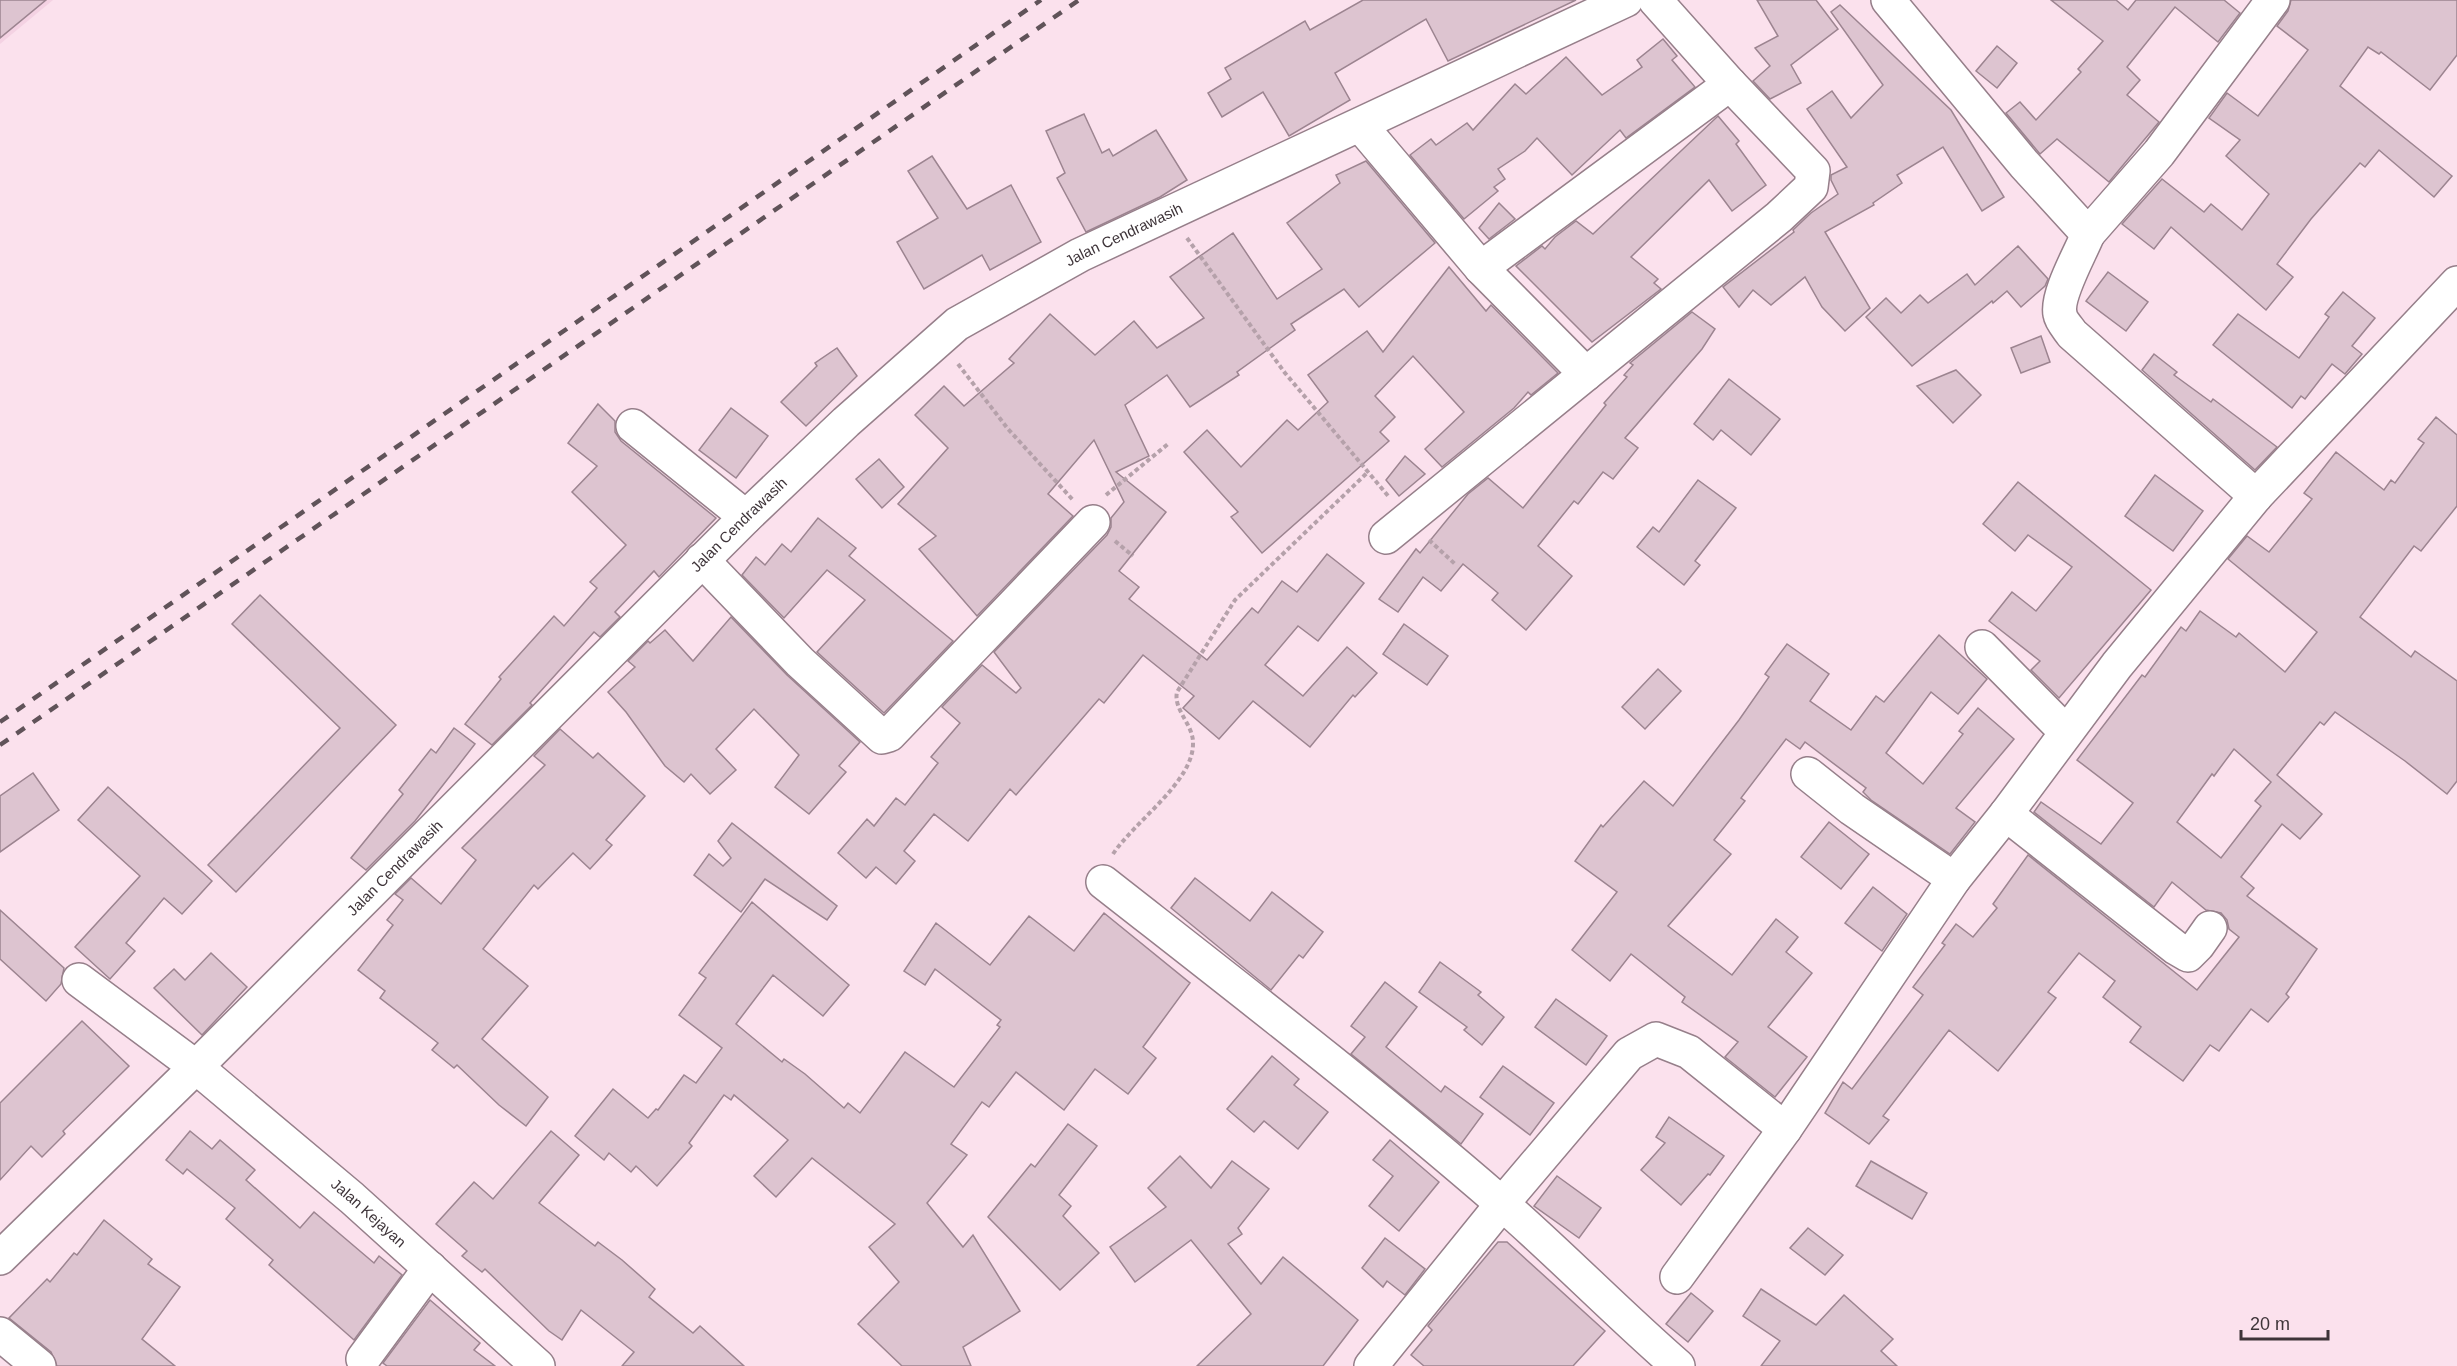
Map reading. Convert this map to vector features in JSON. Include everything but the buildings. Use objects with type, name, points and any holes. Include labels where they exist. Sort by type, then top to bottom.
[{"type":"street","name":"Jalan Cendrawasih","points":[[0,1258],[195,1067],[746,517],[846,422],[957,324],[1080,255],[1361,126],[1626,0]]},
{"type":"street","points":[[1396,528],[1779,217],[1811,187],[1813,171],[1730,84],[1655,0]]},
{"type":"street","points":[[1888,0],[2024,164],[2088,234]]},
{"type":"street","points":[[2256,496],[2072,334],[2059,313],[2062,296],[2088,234],[2159,153],[2273,0]]},
{"type":"street","points":[[1481,268],[1730,84]]},
{"type":"street","points":[[1361,126],[1481,268],[1586,374]]},
{"type":"street","points":[[1677,1277],[1785,1129],[1954,879],[2006,814],[2066,731],[2256,496],[2457,283]]},
{"type":"street","points":[[633,426],[746,517]]},
{"type":"street","points":[[702,560],[800,662],[882,737],[889,735],[1089,517]]},
{"type":"street","points":[[1983,647],[2066,731]]},
{"type":"street","points":[[1808,774],[1852,809],[1954,879]]},
{"type":"street","points":[[2006,814],[2176,948],[2188,955],[2210,927]]},
{"type":"street","points":[[1103,882],[1274,1013],[1502,1204],[1678,1366]]},
{"type":"street","name":"Jalan Kejayan","points":[[79,980],[195,1067],[430,1268],[538,1366]]},
{"type":"street","points":[[1371,1366],[1502,1204],[1629,1054],[1656,1039],[1689,1052],[1785,1129]]},
{"type":"street","points":[[363,1359],[430,1268]]},
{"type":"street","points":[[0,1334],[39,1366]]},
{"type":"path","points":[[1169,214],[1285,373],[1368,472],[1396,528],[1455,564]]},
{"type":"path","points":[[939,340],[1008,429],[1089,517],[1133,556]]},
{"type":"path","points":[[1089,517],[1168,444]]},
{"type":"path","points":[[1103,882],[1105,867],[1114,851],[1189,766],[1194,742],[1176,700],[1177,692],[1235,600],[1368,472]]},
{"type":"shaded area","points":[[0,0],[53,0],[0,44]]},
{"type":"railway","points":[[0,722],[1041,0]]},
{"type":"railway","points":[[0,745],[1079,0]]}]
